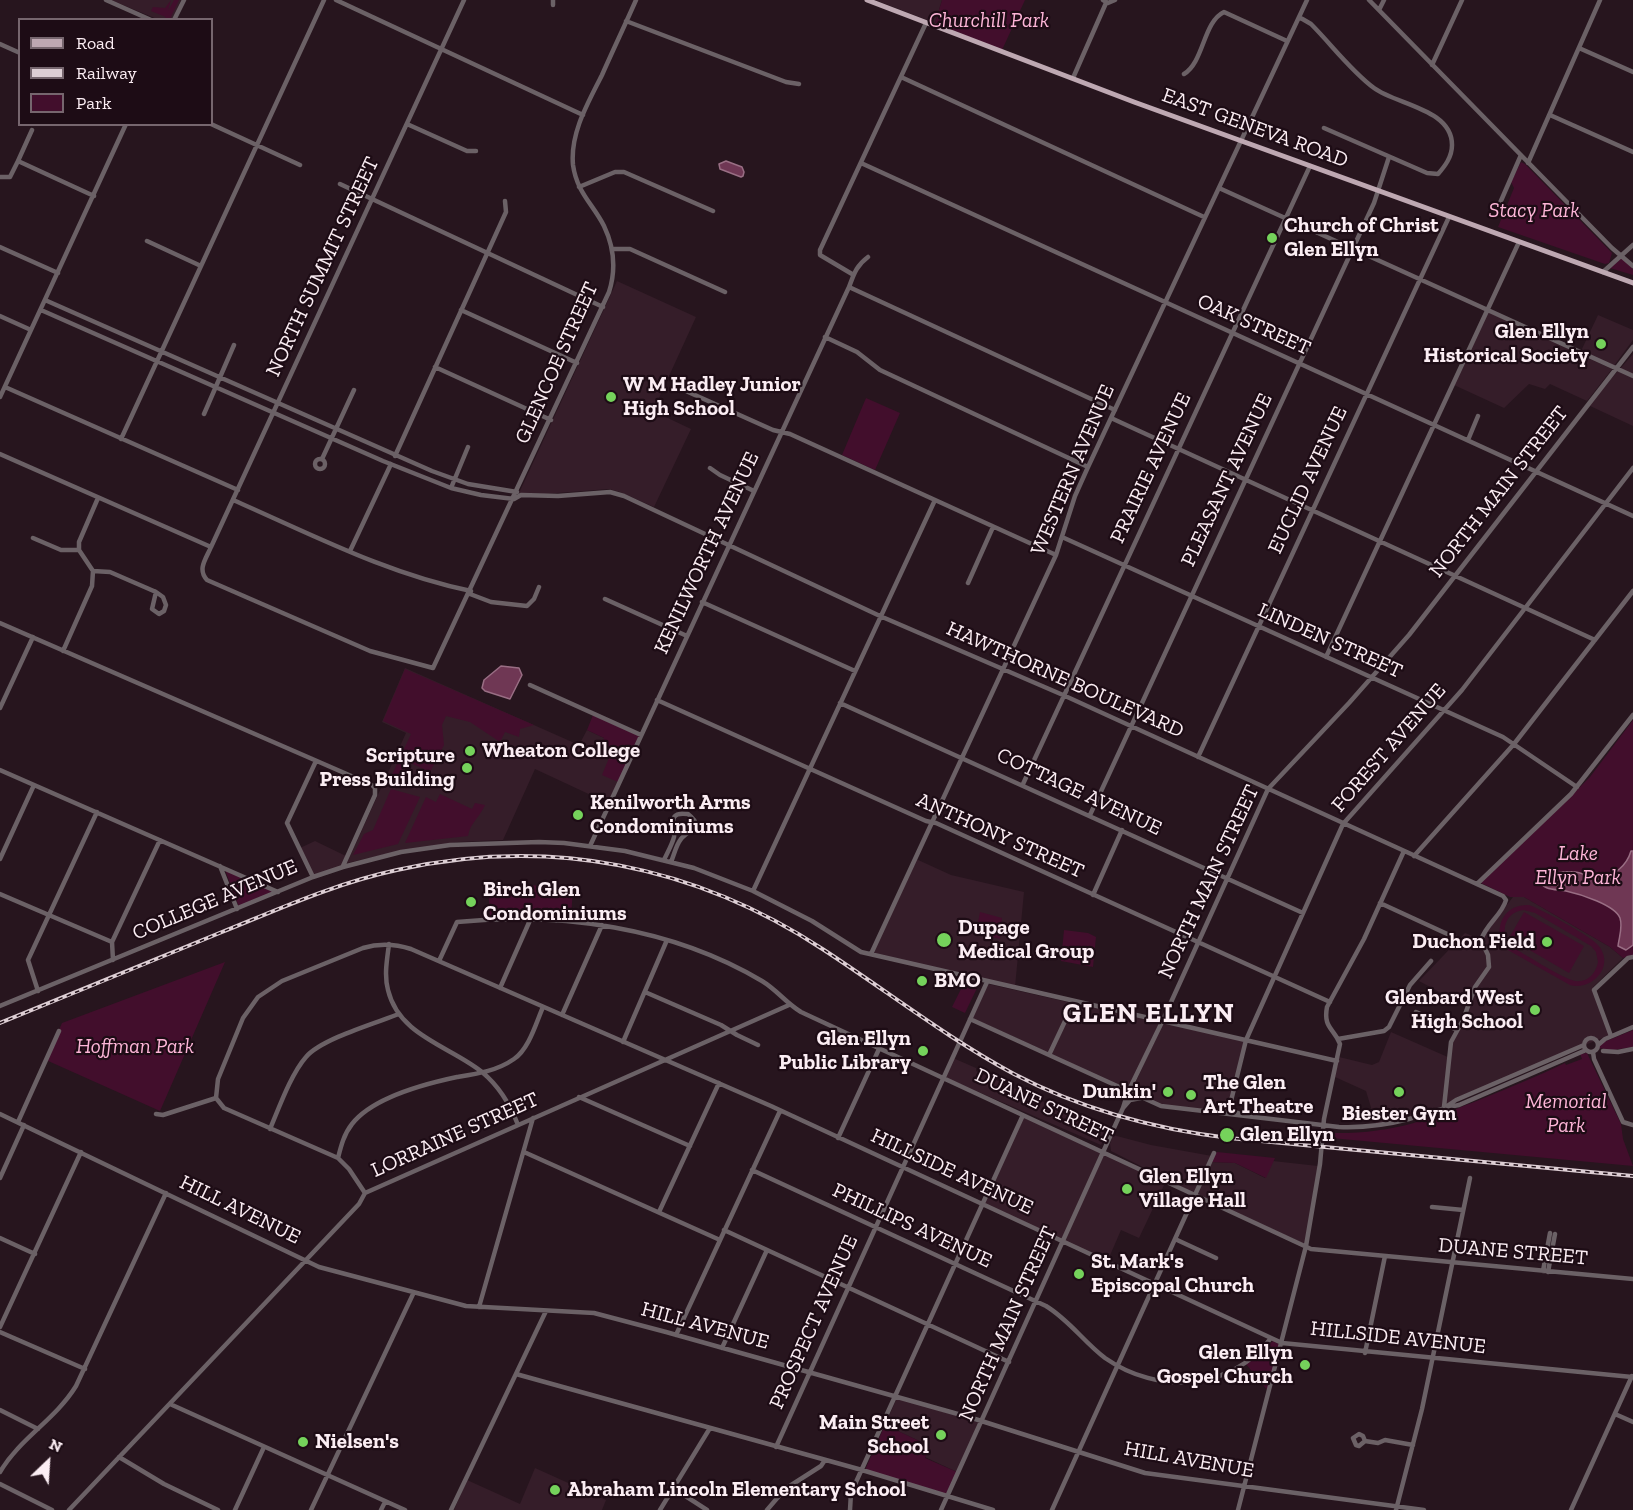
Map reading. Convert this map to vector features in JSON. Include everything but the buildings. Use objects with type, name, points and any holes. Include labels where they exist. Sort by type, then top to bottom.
[{"type":"main road","name":"EAST GENEVA ROAD","points":[[867,0],[1240,141],[1633,283]]},
{"type":"street","points":[[106,0],[146,18]]},
{"type":"street","points":[[175,18],[184,0]]},
{"type":"street","points":[[121,438],[324,0]]},
{"type":"street","points":[[336,0],[583,115]]},
{"type":"street","name":"NORTH SUMMIT STREET","points":[[433,668],[370,651],[207,580],[202,575],[201,569],[464,0]]},
{"type":"street","name":"GLENCOE STREET","points":[[433,668],[551,420],[603,307],[613,279],[612,249],[604,226],[579,187],[574,171],[573,152],[583,115],[636,0]]},
{"type":"street","points":[[1073,78],[1105,1],[1110,3],[1114,0]]},
{"type":"street","name":"WESTERN AVENUE","points":[[871,954],[1056,555],[1075,496],[1088,467],[1307,0]]},
{"type":"street","points":[[1369,0],[1528,163],[1633,266]]},
{"type":"street","points":[[1379,10],[1384,0]]},
{"type":"street","points":[[1432,65],[1462,0]]},
{"type":"street","points":[[1528,163],[1600,0]]},
{"type":"street","points":[[1223,3],[1224,12]]},
{"type":"street","points":[[1224,12],[1287,41]]},
{"type":"street","points":[[1184,74],[1194,64],[1215,19],[1224,12]]},
{"type":"street","points":[[1299,17],[1311,24],[1375,88],[1442,122],[1450,134],[1451,152],[1438,174],[1427,173],[1324,128]]},
{"type":"street","points":[[627,21],[786,82],[799,84]]},
{"type":"street","points":[[868,257],[852,274],[820,255],[820,250],[926,23]]},
{"type":"street","points":[[0,44],[18,52]]},
{"type":"street","points":[[1579,48],[1633,72]]},
{"type":"street","points":[[901,78],[1204,217]]},
{"type":"street","points":[[1550,115],[1633,152]]},
{"type":"street","points":[[407,124],[467,151],[476,151]]},
{"type":"street","points":[[213,125],[300,165]]},
{"type":"street","points":[[0,397],[125,126]]},
{"type":"street","points":[[0,177],[10,177],[32,130]]},
{"type":"street","points":[[1500,203],[1521,155]]},
{"type":"street","name":"PLEASANT AVENUE","points":[[1090,815],[1353,249],[1379,191],[1389,157]]},
{"type":"street","points":[[18,161],[94,196]]},
{"type":"street","name":"OAK STREET","points":[[861,163],[1633,516]]},
{"type":"street","name":"PRAIRIE AVENUE","points":[[1023,784],[1310,166]]},
{"type":"street","points":[[579,187],[615,172],[624,172],[713,212]]},
{"type":"street","points":[[340,184],[603,307]]},
{"type":"street","points":[[1219,188],[1633,376]]},
{"type":"street","points":[[350,551],[506,212],[505,201]]},
{"type":"street","name":"EUCLID AVENUE","points":[[1197,757],[1449,217]]},
{"type":"street","points":[[147,241],[201,266]]},
{"type":"street","points":[[1326,657],[1519,242]]},
{"type":"street","points":[[1603,272],[1633,245]]},
{"type":"street","points":[[0,247],[58,273]]},
{"type":"street","points":[[612,249],[630,249],[725,292]]},
{"type":"street","name":"KENILWORTH AVENUE","points":[[590,846],[849,287],[852,274]]},
{"type":"street","points":[[849,287],[1115,411]]},
{"type":"street","points":[[45,300],[395,456],[454,479],[486,488],[517,492]]},
{"type":"street","points":[[41,310],[391,464],[451,488],[514,499]]},
{"type":"street","points":[[461,310],[577,363]]},
{"type":"street","points":[[0,316],[31,330]]},
{"type":"street","points":[[825,338],[857,352],[880,370],[1088,467]]},
{"type":"street","points":[[204,414],[234,345]]},
{"type":"street","name":"NORTH MAIN STREET","points":[[941,1510],[1124,1108],[1128,1092],[1268,789],[1409,635],[1633,347]]},
{"type":"street","points":[[435,367],[551,420]]},
{"type":"street","points":[[5,387],[238,490]]},
{"type":"street","points":[[677,387],[781,433],[790,434],[1056,555]]},
{"type":"street","points":[[322,459],[354,390]]},
{"type":"street","points":[[1467,440],[1478,416]]},
{"type":"street","points":[[1111,418],[1595,640]]},
{"type":"street","points":[[451,488],[468,447]]},
{"type":"street","points":[[0,454],[211,547]]},
{"type":"street","points":[[710,468],[720,476],[754,491]]},
{"type":"street","name":"FOREST AVENUE","points":[[1231,1101],[1246,1040],[1343,824],[1462,690],[1633,468]]},
{"type":"street","name":"HAWTHORNE BOULEVARD","points":[[514,499],[521,495],[562,496],[610,492],[624,496],[728,546],[1063,695],[1503,896],[1506,900],[1504,906],[1483,934],[1482,944],[1488,955],[1489,967],[1475,987],[1457,1030]]},
{"type":"street","points":[[63,651],[91,590],[93,571],[79,550],[81,536],[98,498]]},
{"type":"street","points":[[233,500],[420,579],[471,591],[470,594],[491,602],[527,606],[534,599],[539,587]]},
{"type":"street","points":[[753,891],[935,500]]},
{"type":"street","points":[[968,583],[993,527]]},
{"type":"street","name":"LINDEN STREET","points":[[1062,537],[1514,744],[1577,787]]},
{"type":"street","points":[[33,538],[61,550],[79,550]]},
{"type":"street","points":[[93,571],[110,572],[156,592]]},
{"type":"street","points":[[1414,856],[1514,744],[1633,591]]},
{"type":"street","points":[[605,598],[687,636]]},
{"type":"street","points":[[702,602],[855,670]]},
{"type":"street","points":[[0,623],[375,788],[375,795],[343,867]]},
{"type":"street","points":[[0,708],[33,637]]},
{"type":"street","points":[[530,685],[641,735]]},
{"type":"street","name":"ANTHONY STREET","points":[[657,700],[1330,1002]]},
{"type":"street","name":"COTTAGE AVENUE","points":[[840,703],[1023,784],[1303,913]]},
{"type":"street","points":[[1477,884],[1577,787],[1633,715]]},
{"type":"street","points":[[313,877],[287,823],[315,760]]},
{"type":"street","points":[[0,770],[278,892]]},
{"type":"street","points":[[0,859],[34,785]]},
{"type":"street","points":[[39,991],[28,960],[97,812]]},
{"type":"street","points":[[664,860],[675,834],[672,823],[674,818],[688,814],[695,822],[695,826],[693,831],[681,839],[671,862]]},
{"type":"street","points":[[1093,895],[1122,830]]},
{"type":"street","points":[[113,960],[112,942],[160,840]]},
{"type":"street","name":"COLLEGE AVENUE","points":[[0,1006],[313,877],[343,867],[401,852],[450,845],[526,842],[590,846],[664,860],[716,876],[753,891],[812,921],[861,952],[1337,1061]]},
{"type":"street","points":[[1238,1510],[1282,1343],[1315,1199],[1324,1125],[1340,1044],[1326,1020],[1330,1002],[1364,939],[1404,851]]},
{"type":"street","points":[[220,866],[237,909]]},
{"type":"street","points":[[0,894],[112,942]]},
{"type":"street","points":[[1380,903],[1456,938]]},
{"type":"street","points":[[500,988],[531,918]]},
{"type":"street","name":"DUANE STREET","points":[[439,961],[458,922],[531,918],[602,925],[667,940],[705,952],[761,980],[776,989],[789,1005],[879,1049],[1311,1249],[1633,1279]]},
{"type":"street","points":[[562,1015],[602,925]]},
{"type":"street","points":[[623,1042],[667,940]]},
{"type":"street","points":[[365,1192],[338,1158],[224,1108],[216,1098],[218,1079],[243,1018],[262,993],[282,981],[363,948],[389,944],[386,980],[388,993],[399,1014],[421,1035],[468,1061],[483,1073],[505,1097],[518,1125]]},
{"type":"street","name":"HILLSIDE AVENUE","points":[[389,944],[439,961],[719,1083],[1282,1343],[1365,1353],[1632,1376]]},
{"type":"street","points":[[1611,1036],[1594,990],[1628,958],[1633,957]]},
{"type":"street","points":[[1338,1039],[1384,1031],[1389,1027],[1410,985],[1431,961]]},
{"type":"street","name":"PROSPECT AVENUE","points":[[776,1447],[987,982]]},
{"type":"street","points":[[645,992],[758,1045]]},
{"type":"street","points":[[1049,1055],[1074,1002]]},
{"type":"street","name":"LORRAINE STREET","points":[[69,1510],[359,1204],[365,1192],[789,1005]]},
{"type":"street","points":[[338,1158],[342,1143],[353,1123],[379,1103],[430,1084],[483,1073],[506,1064],[517,1056],[524,1047],[543,1007]]},
{"type":"street","points":[[1416,1012],[1457,1030],[1450,1047],[1444,1107]]},
{"type":"street","points":[[270,1129],[300,1065],[309,1054],[326,1043],[399,1014]]},
{"type":"street","points":[[970,1019],[1161,1106],[1235,1116],[1365,1127],[1407,1119],[1444,1107],[1456,1100],[1585,1048],[1618,1052],[1633,1049]]},
{"type":"street","points":[[1596,1049],[1605,1039],[1633,1027]]},
{"type":"street","points":[[18,1122],[59,1031]]},
{"type":"street","points":[[1585,1048],[1588,1039],[1605,1039]]},
{"type":"street","points":[[1595,1039],[1594,1059],[1623,1122],[1633,1125]]},
{"type":"street","points":[[838,1138],[879,1049]]},
{"type":"street","points":[[1135,1080],[1135,1091],[1141,1098]]},
{"type":"street","points":[[658,1212],[719,1083]]},
{"type":"street","points":[[579,1097],[690,1146]]},
{"type":"street","points":[[156,1114],[163,1115],[216,1098]]},
{"type":"street","points":[[1124,1108],[1130,1100],[1141,1098]]},
{"type":"street","points":[[1209,1112],[1225,1110],[1231,1101]]},
{"type":"street","points":[[1231,1101],[1233,1111],[1243,1115]]},
{"type":"street","points":[[676,1335],[780,1111]]},
{"type":"street","name":"HILL AVENUE","points":[[0,1114],[319,1267],[466,1306],[594,1313],[810,1372],[1145,1473],[1424,1510]]},
{"type":"street","points":[[850,1510],[850,1496],[1023,1115]]},
{"type":"street","points":[[479,1307],[533,1118]]},
{"type":"street","points":[[0,1178],[24,1125]]},
{"type":"street","points":[[81,1152],[0,1330],[84,1369]]},
{"type":"street","points":[[524,1152],[720,1240]]},
{"type":"street","points":[[1052,1510],[1214,1154]]},
{"type":"street","name":"PHILLIPS AVENUE","points":[[752,1170],[1036,1302],[1063,1318],[1095,1350],[1118,1366],[1157,1381],[1201,1382],[1218,1378],[1239,1368],[1263,1348],[1271,1338]]},
{"type":"street","points":[[1397,1508],[1433,1359],[1470,1178]]},
{"type":"street","points":[[0,1473],[14,1451],[66,1402],[84,1369],[166,1193]]},
{"type":"street","points":[[1432,1207],[1463,1210]]},
{"type":"street","points":[[724,1230],[1009,1362]]},
{"type":"street","points":[[1546,1272],[1552,1233]]},
{"type":"street","points":[[0,1238],[36,1254]]},
{"type":"street","points":[[1175,1239],[1216,1258]]},
{"type":"street","points":[[722,1348],[767,1250]]},
{"type":"street","points":[[1365,1353],[1385,1256]]},
{"type":"street","points":[[311,1510],[414,1292]]},
{"type":"street","points":[[451,1510],[546,1311]]},
{"type":"street","points":[[516,1374],[862,1470],[993,1510]]},
{"type":"street","points":[[1571,1510],[1632,1376]]},
{"type":"street","points":[[170,1404],[405,1510]]},
{"type":"street","points":[[0,1410],[38,1428]]},
{"type":"street","points":[[1615,1414],[1633,1422]]},
{"type":"street","points":[[660,1510],[710,1428]]},
{"type":"street","points":[[1365,1441],[1378,1443],[1385,1440],[1413,1445]]},
{"type":"street","points":[[235,1510],[264,1447]]},
{"type":"street","points":[[119,1457],[164,1484],[218,1510]]},
{"type":"street","points":[[767,1510],[785,1489],[821,1466],[825,1460]]},
{"type":"street","points":[[0,1484],[52,1510]]},
{"type":"street","points":[[673,1488],[706,1510]]},
{"type":"street","points":[[381,1510],[385,1502]]},
{"type":"shaded area","points":[[111,0],[181,0],[173,18],[155,18]]},
{"type":"shaded area","points":[[875,0],[942,0],[935,23]]},
{"type":"shaded area","points":[[726,161],[742,167],[743,176],[720,169],[719,164]]},
{"type":"shaded area","name":"W M Hadley Junior High School","points":[[617,281],[696,317],[653,411],[691,429],[654,507],[609,489],[544,494],[519,493]]},
{"type":"shaded area","points":[[1488,312],[1612,369],[1587,401],[1550,384],[1545,389],[1529,384],[1504,408],[1454,385]]},
{"type":"shaded area","points":[[1598,315],[1633,330],[1633,340],[1613,367],[1581,351]]},
{"type":"shaded area","points":[[1633,354],[1633,426],[1588,405]]},
{"type":"shaded area","points":[[501,666],[519,668],[522,675],[510,699],[482,688],[484,680]]},
{"type":"shaded area","name":"Wheaton College","points":[[405,668],[579,745],[587,730],[604,738],[618,782],[608,803],[535,769],[503,840],[458,842],[400,851],[347,863],[406,733],[382,722]]},
{"type":"shaded area","points":[[315,841],[346,856],[342,866],[313,876],[300,848]]},
{"type":"shaded area","points":[[1633,851],[1633,945],[1626,950],[1618,946],[1621,922],[1617,913],[1580,895],[1546,888],[1538,879],[1551,874],[1567,872],[1596,877],[1610,875],[1623,865]]},
{"type":"shaded area","points":[[916,859],[951,875],[1024,892],[1015,987],[872,954]]},
{"type":"shaded area","name":"Glenbard West High School","points":[[1513,897],[1524,897],[1610,947],[1623,958],[1593,987],[1612,1034],[1456,1098],[1443,1106],[1376,1124],[1366,1091],[1335,1077],[1339,1057],[1372,1065],[1379,1062],[1391,1032],[1450,1058],[1451,1046],[1469,1008],[1419,981],[1465,933],[1482,940]]},
{"type":"shaded area","points":[[988,984],[1072,1003],[1049,1053],[972,1018]]},
{"type":"shaded area","points":[[1075,1003],[1161,1023],[1130,1091],[1051,1054]]},
{"type":"shaded area","points":[[1163,1023],[1244,1041],[1228,1114],[1161,1105],[1131,1092]]},
{"type":"shaded area","points":[[953,1058],[976,1068],[976,1071],[1108,1131],[1101,1145],[944,1077]]},
{"type":"shaded area","points":[[1023,1116],[1102,1153],[1062,1239],[983,1203]]},
{"type":"shaded area","points":[[1113,1135],[1151,1145],[1212,1156],[1194,1193],[1111,1151],[1110,1144]]},
{"type":"shaded area","points":[[1104,1154],[1165,1183],[1139,1238],[1121,1230],[1108,1260],[1064,1241]]},
{"type":"shaded area","points":[[1273,1161],[1318,1166],[1305,1244],[1196,1194],[1211,1162],[1235,1163],[1265,1178]]},
{"type":"shaded area","name":"Main Street School","points":[[897,1398],[980,1423],[957,1472],[925,1457],[930,1446],[885,1425]]},
{"type":"shaded area","name":"Abraham Lincoln Elementary School","points":[[535,1468],[606,1500],[602,1510],[454,1510],[467,1480],[520,1504]]},
{"type":"green space","points":[[171,0],[168,11],[174,0],[179,0],[170,18],[164,18],[166,17],[151,11],[153,7],[165,8]]},
{"type":"green space","name":"Churchill Park","points":[[942,0],[1025,0],[1002,50],[935,23]]},
{"type":"green space","name":"Stacy Park","points":[[1521,162],[1612,253],[1609,263],[1605,264],[1498,227],[1514,188],[1511,182]]},
{"type":"green space","points":[[1622,258],[1633,269],[1633,275],[1610,268]]},
{"type":"green space","points":[[866,398],[900,413],[875,470],[842,455]]},
{"type":"green space","points":[[405,669],[534,725],[520,729],[519,737],[505,732],[500,742],[470,722],[446,716],[442,725],[444,745],[430,772],[406,761],[395,781],[390,779],[411,734],[383,721]]},
{"type":"green space","points":[[593,715],[639,736],[618,782],[602,775],[609,758],[598,752],[604,738],[587,730]]},
{"type":"green space","name":"Lake Ellyn Park","points":[[1633,720],[1633,955],[1623,958],[1610,947],[1524,897],[1510,897],[1481,883],[1590,777]]},
{"type":"green space","points":[[391,789],[420,797],[398,844],[353,855],[364,834],[373,830]]},
{"type":"green space","points":[[440,794],[472,809],[475,803],[485,805],[468,836],[405,843],[426,797],[436,802]]},
{"type":"green space","points":[[225,870],[275,892],[239,907]]},
{"type":"green space","points":[[529,885],[573,888],[571,918],[530,915],[490,916],[488,887]]},
{"type":"green space","points":[[1522,905],[1529,905],[1544,912],[1576,929],[1598,945],[1603,953],[1604,961],[1599,975],[1586,984],[1570,985],[1492,941],[1495,936],[1500,938],[1500,925],[1506,914]],"holes":[[[1524,910],[1535,913],[1591,946],[1596,952],[1598,962],[1591,976],[1575,981],[1511,946],[1505,934],[1508,918]]]},
{"type":"green space","points":[[980,912],[1002,918],[1000,939],[976,933]]},
{"type":"green space","name":"Duchon Field","points":[[1524,912],[1584,946],[1569,973],[1509,938]]},
{"type":"green space","points":[[1064,930],[1088,933],[1096,937],[1093,967],[1061,961]]},
{"type":"green space","name":"Hoffman Park","points":[[225,962],[160,1111],[46,1060],[62,1023]]},
{"type":"green space","points":[[964,983],[978,986],[965,1013],[952,1007]]},
{"type":"green space","points":[[1633,1030],[1633,1047],[1613,1050],[1598,1048],[1599,1044]]},
{"type":"green space","name":"Memorial Park","points":[[1587,1053],[1621,1124],[1623,1139],[1633,1166],[1331,1138],[1331,1133],[1373,1131],[1428,1119],[1565,1063],[1566,1065],[1582,1059],[1580,1054]]},
{"type":"green space","points":[[1217,1152],[1275,1158],[1266,1178],[1235,1163],[1211,1162]]},
{"type":"green space","points":[[1273,1341],[1280,1345],[1268,1391],[1246,1364]]},
{"type":"green space","points":[[885,1425],[930,1446],[925,1458],[957,1472],[947,1494],[865,1470]]},
{"type":"railway","points":[[0,1023],[286,906],[374,875],[454,860],[510,856],[565,858],[619,865],[672,878],[724,897],[775,921],[824,950],[941,1030],[1014,1074],[1065,1098],[1118,1116],[1173,1129],[1229,1138],[1633,1176]]},
{"type":"place","name":"Church of Christ Glen Ellyn","points":[[1272,238]]},
{"type":"place","name":"Glen Ellyn Historical Society","points":[[1601,344]]},
{"type":"place","name":"W M Hadley Junior High School","points":[[611,397]]},
{"type":"place","name":"Wheaton College","points":[[470,751]]},
{"type":"place","name":"Scripture Press Building","points":[[467,768]]},
{"type":"place","name":"Kenilworth Arms Condominiums","points":[[578,815]]},
{"type":"place","name":"Birch Glen Condominiums","points":[[471,902]]},
{"type":"place","name":"Dupage Medical Group","points":[[944,940]]},
{"type":"place","name":"Duchon Field","points":[[1547,942]]},
{"type":"place","name":"BMO","points":[[922,981]]},
{"type":"place","name":"Glenbard West High School","points":[[1535,1010]]},
{"type":"place","name":"Glen Ellyn Public Library","points":[[923,1051]]},
{"type":"place","name":"Dunkin'","points":[[1168,1092]]},
{"type":"place","name":"Biester Gym","points":[[1399,1092]]},
{"type":"place","name":"The Glen Art Theatre","points":[[1191,1095]]},
{"type":"place","name":"Glen Ellyn","points":[[1227,1135]]},
{"type":"place","name":"Glen Ellyn Village Hall","points":[[1127,1189]]},
{"type":"place","name":"St. Mark's Episcopal Church","points":[[1079,1274]]},
{"type":"place","name":"Glen Ellyn Gospel Church","points":[[1305,1365]]},
{"type":"place","name":"Main Street School","points":[[941,1435]]},
{"type":"place","name":"Nielsen's","points":[[303,1442]]},
{"type":"place","name":"Abraham Lincoln Elementary School","points":[[555,1490]]},
{"type":"district","name":"GLEN ELLYN","points":[[1149,1014]]}]
